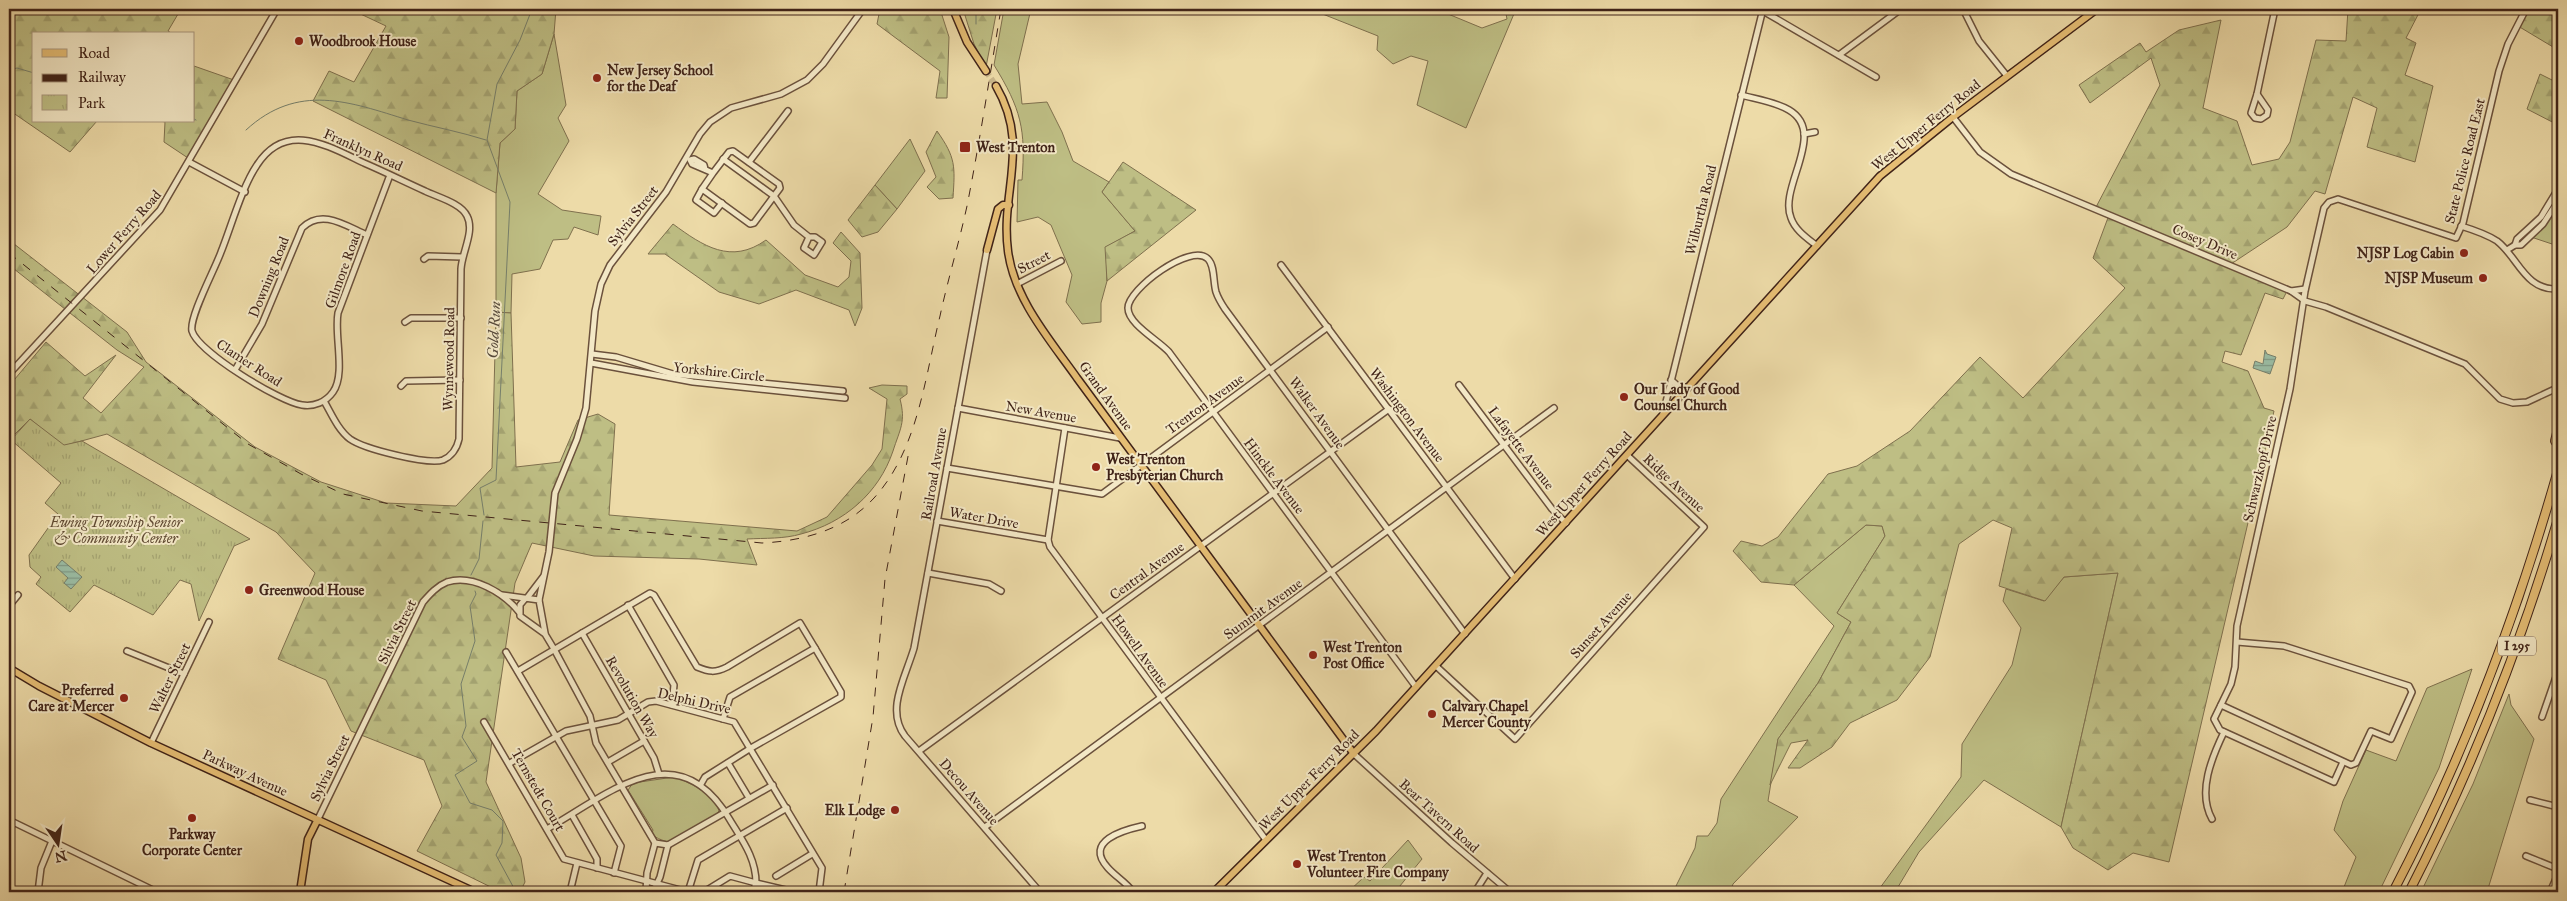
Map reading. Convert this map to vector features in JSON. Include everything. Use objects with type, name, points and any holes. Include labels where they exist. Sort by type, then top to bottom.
[{"type":"highway","points":[[2558,429],[2555,441],[2558,445]]},
{"type":"highway","name":"I 295","points":[[2394,892],[2445,784],[2488,681],[2528,571],[2558,470]]},
{"type":"highway","name":"I 295","points":[[2409,892],[2486,726],[2515,650],[2558,519]]},
{"type":"main road","points":[[953,9],[966,42],[986,72]]},
{"type":"main road","name":"West Upper Ferry Road","points":[[1214,892],[1354,754],[1628,456],[1885,172],[2006,76],[2097,9]]},
{"type":"main road","name":"Grand Avenue","points":[[996,86],[1009,113],[1014,135],[1008,252],[1017,284],[1051,342],[1354,754]]},
{"type":"main road","points":[[987,250],[998,210],[1003,206],[1009,205]]},
{"type":"main road","name":"Parkway Avenue","points":[[9,668],[39,686],[151,743],[317,821],[476,892]]},
{"type":"main road","points":[[300,892],[306,848],[317,821]]},
{"type":"street","name":"Lower Ferry Road","points":[[9,374],[152,220],[168,199],[277,9]]},
{"type":"street","name":"Sylvia Street","points":[[543,576],[550,552],[555,493],[577,439],[584,413],[592,354],[595,311],[606,273],[621,247],[666,192],[688,159],[700,134],[717,116],[738,106],[781,94],[807,80],[823,64],[863,9]]},
{"type":"street","points":[[1839,55],[1901,9]]},
{"type":"street","points":[[1963,9],[1979,41],[2006,76]]},
{"type":"street","points":[[2083,9],[2088,15]]},
{"type":"street","points":[[2257,94],[2268,110],[2267,116],[2261,119],[2255,118],[2252,113],[2275,9]]},
{"type":"street","name":"State Police Road East","points":[[2305,301],[2305,289],[2324,208],[2330,202],[2338,199],[2456,238],[2461,226],[2499,71],[2508,44],[2526,9]]},
{"type":"street","points":[[1763,10],[1876,77]]},
{"type":"street","name":"Wilburtha Road","points":[[1663,417],[1763,10]]},
{"type":"street","points":[[1742,95],[1789,110],[1799,118],[1804,134],[1788,208],[1794,226],[1817,246]]},
{"type":"street","points":[[749,162],[788,111]]},
{"type":"street","name":"Cosey Drive","points":[[1953,117],[1976,147],[2010,174],[2291,290],[2305,301],[2326,307],[2465,364],[2500,399],[2513,403],[2527,402],[2556,389],[2558,385]]},
{"type":"street","points":[[1804,134],[1815,132]]},
{"type":"street","name":"Franklyn Road","points":[[245,192],[253,171],[261,159],[280,144],[296,140],[321,142],[462,210]]},
{"type":"street","points":[[702,188],[752,224],[780,188],[780,184],[733,151],[729,152],[702,188],[696,200],[714,213],[722,204]]},
{"type":"street","points":[[688,159],[699,162],[704,165],[705,169],[713,173]]},
{"type":"street","points":[[723,159],[780,201],[790,222],[809,237]]},
{"type":"street","points":[[189,162],[245,192]]},
{"type":"street","name":"Gilmore Road","points":[[324,401],[333,393],[338,382],[336,330],[338,313],[390,174]]},
{"type":"street","points":[[2515,245],[2517,239],[2541,216],[2558,188]]},
{"type":"street","name":"Clamer Road","points":[[245,192],[212,277],[192,321],[193,333],[199,343],[235,370],[297,404],[309,406],[324,401]]},
{"type":"street","points":[[2507,250],[2515,245],[2521,245],[2531,236],[2558,202]]},
{"type":"street","name":"Wynnewood Road","points":[[324,401],[349,438],[360,444],[398,455],[438,461],[448,457],[455,449],[459,439],[462,258],[469,230],[469,220],[462,210]]},
{"type":"street","name":"Downing Road","points":[[235,370],[266,315],[302,228],[312,220],[327,218],[367,235]]},
{"type":"street","points":[[2461,226],[2491,238],[2507,250],[2525,275],[2548,290],[2558,289]]},
{"type":"street","name":"Railroad Avenue","points":[[898,700],[914,648],[987,250]]},
{"type":"street","name":"Walker Avenue","points":[[1145,283],[1183,258],[1195,254],[1204,256],[1212,266],[1220,301],[1465,634]]},
{"type":"street","points":[[424,259],[428,256],[462,258]]},
{"type":"street","name":"Street","points":[[1017,284],[1061,261]]},
{"type":"street","name":"Washington Avenue","points":[[1281,265],[1515,579]]},
{"type":"street","name":"Hinckle Avenue","points":[[1145,283],[1129,300],[1129,315],[1134,322],[1166,348],[1212,413],[1416,687]]},
{"type":"street","points":[[2291,290],[2305,289]]},
{"type":"street","name":"Schwarzkopf Drive","points":[[2224,732],[2220,730],[2214,719],[2231,684],[2244,594],[2290,389],[2305,301]]},
{"type":"street","points":[[405,322],[411,318],[461,318]]},
{"type":"street","name":"Trenton Avenue","points":[[947,468],[1102,494],[1328,327]]},
{"type":"street","name":"Yorkshire Circle","points":[[592,354],[616,357],[674,374],[843,391]]},
{"type":"street","name":"Yorkshire Circle","points":[[591,362],[693,382],[845,398]]},
{"type":"street","points":[[401,386],[406,381],[460,380]]},
{"type":"street","points":[[1671,380],[1679,387],[1690,387]]},
{"type":"street","name":"Lafayette Avenue","points":[[1459,385],[1552,509],[1566,523]]},
{"type":"street","points":[[1669,390],[1683,394]]},
{"type":"street","name":"New Avenue","points":[[958,408],[1120,438]]},
{"type":"street","name":"Summit Avenue","points":[[985,827],[1505,446],[1554,408]]},
{"type":"street","name":"Central Avenue","points":[[919,751],[1388,409]]},
{"type":"street","points":[[1048,540],[1065,428]]},
{"type":"street","name":"Ridge Avenue","points":[[1628,456],[1704,527]]},
{"type":"street","name":"Water Drive","points":[[937,521],[1048,540]]},
{"type":"street","name":"Sunset Avenue","points":[[1436,666],[1515,739],[1704,527]]},
{"type":"street","name":"Howell Avenue","points":[[1048,540],[1050,547],[1266,840]]},
{"type":"street","points":[[928,573],[989,584],[1001,591]]},
{"type":"street","points":[[543,576],[530,593],[523,598],[519,612],[523,619],[531,622],[545,634],[554,649],[590,716],[596,743],[655,843],[646,892]]},
{"type":"street","points":[[543,576],[539,600],[545,634]]},
{"type":"street","name":"Silvia Street","points":[[363,726],[423,602],[435,589],[446,583],[468,580],[502,596],[519,612]]},
{"type":"street","points":[[9,606],[18,595]]},
{"type":"street","points":[[518,671],[645,595],[654,595],[697,667],[709,672],[717,672],[727,667],[800,623],[841,692],[841,697],[751,748],[705,777],[701,784]]},
{"type":"street","name":"Silvia Street","points":[[502,596],[523,598]]},
{"type":"street","points":[[523,598],[539,600]]},
{"type":"street","points":[[628,605],[674,685],[672,705]]},
{"type":"street","points":[[531,622],[542,616]]},
{"type":"street","name":"Walter Street","points":[[151,743],[209,622]]},
{"type":"street","name":"Revolution Way","points":[[582,633],[654,758],[658,774]]},
{"type":"street","points":[[2221,705],[2351,766],[2356,763],[2371,731],[2391,739],[2412,692],[2409,686],[2284,646],[2238,642]]},
{"type":"street","points":[[723,719],[730,697],[814,648]]},
{"type":"street","points":[[127,651],[184,674]]},
{"type":"street","points":[[506,652],[621,846],[614,873]]},
{"type":"street","points":[[2542,717],[2558,672]]},
{"type":"street","name":"Delphi Drive","points":[[510,763],[566,731],[618,720],[648,702],[656,700],[734,722],[822,868],[818,892]]},
{"type":"street","name":"Decou Avenue","points":[[898,700],[896,714],[899,726],[1040,892]]},
{"type":"street","name":"Ternstedt Court","points":[[484,722],[510,763],[564,859],[577,863]]},
{"type":"street","name":"Sylvia Street","points":[[317,821],[363,726]]},
{"type":"street","points":[[2212,819],[2208,813],[2208,772],[2224,732],[2334,782],[2343,762]]},
{"type":"street","points":[[608,762],[644,741]]},
{"type":"street","name":"Bear Tavern Road","points":[[1354,754],[1510,892]]},
{"type":"street","points":[[728,763],[749,798]]},
{"type":"street","points":[[547,829],[640,777],[658,774],[676,775],[701,784],[714,796],[726,813],[756,867],[756,882],[753,892]]},
{"type":"street","points":[[655,843],[668,845],[773,785]]},
{"type":"street","points":[[2530,800],[2558,807]]},
{"type":"street","points":[[570,892],[577,863],[689,892],[698,860],[787,808]]},
{"type":"street","points":[[572,815],[597,859],[597,868]]},
{"type":"street","points":[[9,820],[157,892]]},
{"type":"street","points":[[1133,892],[1122,878],[1107,868],[1102,858],[1102,848],[1107,839],[1114,833],[1142,826]]},
{"type":"street","points":[[38,892],[41,868],[52,841]]},
{"type":"street","points":[[653,892],[668,845]]},
{"type":"street","points":[[776,876],[812,854]]},
{"type":"street","points":[[2526,856],[2558,869]]},
{"type":"street","points":[[1475,892],[1487,873]]},
{"type":"street","points":[[2550,892],[2558,874]]},
{"type":"street","points":[[704,892],[730,876],[794,892]]},
{"type":"street","points":[[142,892],[144,886]]},
{"type":"green space","points":[[9,9],[181,9],[168,31],[170,32],[32,32],[32,122],[96,122],[70,152],[9,110]]},
{"type":"green space","points":[[350,9],[556,9],[554,34],[542,74],[517,91],[515,129],[500,143],[496,193],[313,101],[329,71],[354,82],[386,26]]},
{"type":"green space","points":[[880,9],[940,9],[949,37],[947,98],[936,98],[940,71],[877,24]]},
{"type":"green space","points":[[963,9],[997,9],[986,67],[974,44]]},
{"type":"green space","points":[[1004,9],[1031,9],[1018,64],[1022,104],[1047,102],[1062,132],[1073,161],[1109,182],[1102,192],[1135,231],[1106,247],[1107,281],[1101,303],[1101,322],[1082,324],[1066,302],[1072,275],[1051,225],[1038,217],[1017,222],[1018,180],[1022,180],[1022,133],[1016,107],[994,65]]},
{"type":"green space","points":[[1310,9],[1436,9],[1482,28],[1507,19],[1505,9],[1516,9],[1466,128],[1417,105],[1428,61],[1411,56],[1393,64],[1377,50],[1378,36]]},
{"type":"green space","points":[[2348,9],[2421,9],[2406,38],[2416,43],[2405,75],[2433,86],[2415,162],[2367,147],[2377,108],[2353,97],[2325,194],[2315,191],[2287,227],[2231,264],[2288,289],[2283,299],[2265,293],[2241,355],[2225,351],[2222,362],[2248,371],[2264,408],[2274,411],[2169,862],[2133,853],[2108,870],[2073,848],[2061,827],[2118,573],[2064,577],[2045,601],[1999,586],[2012,528],[1993,520],[1959,544],[1930,657],[1897,700],[1850,723],[1832,747],[1800,768],[1788,768],[1808,740],[1791,743],[1770,785],[1778,739],[1818,683],[1851,622],[1837,613],[1885,536],[1882,526],[1866,525],[1794,585],[1761,582],[1733,551],[1741,541],[1762,546],[1778,537],[1828,474],[1857,466],[1910,431],[1980,357],[2023,398],[2125,288],[2093,258],[2109,215],[2095,209],[2160,85],[2151,58],[2090,103],[2079,85],[2140,43],[2146,52],[2179,30],[2221,20],[2203,108],[2237,121],[2252,165],[2279,159],[2290,142],[2316,40],[2346,41]]},
{"type":"green space","points":[[2526,9],[2558,9],[2558,50],[2518,26]]},
{"type":"green space","points":[[554,34],[566,105],[558,118],[569,141],[538,194],[562,210],[601,216],[598,235],[574,227],[568,239],[553,240],[540,269],[512,274],[511,313],[496,312],[496,193],[500,143],[515,129],[517,91],[542,74]]},
{"type":"green space","points":[[195,66],[234,80],[191,160],[164,142],[165,122],[195,122]]},
{"type":"green space","points":[[2558,68],[2558,125],[2527,109],[2540,74],[2552,80]]},
{"type":"green space","points":[[937,131],[948,148],[953,163],[953,198],[939,199],[927,187],[936,177],[926,152]]},
{"type":"green space","points":[[910,139],[925,171],[897,209],[875,185]]},
{"type":"green space","points":[[1123,162],[1196,210],[1107,281],[1105,247],[1135,231],[1102,192]]},
{"type":"green space","points":[[875,185],[897,209],[878,232],[862,237],[848,220]]},
{"type":"green space","points":[[2558,193],[2558,246],[2525,235],[2552,206]]},
{"type":"green space","points":[[673,224],[706,245],[729,252],[741,251],[766,240],[805,275],[838,287],[849,277],[851,261],[833,243],[841,232],[860,253],[862,308],[855,326],[849,310],[796,290],[759,304],[719,292],[665,254],[648,254]]},
{"type":"green space","points":[[9,240],[127,332],[146,362],[255,447],[321,482],[386,503],[456,506],[492,468],[496,312],[511,313],[516,467],[560,462],[578,420],[598,414],[615,424],[609,515],[797,531],[827,517],[872,465],[882,449],[887,399],[869,388],[882,385],[907,386],[907,394],[900,399],[902,420],[893,451],[879,480],[869,493],[845,514],[817,529],[781,538],[747,539],[757,565],[699,559],[594,556],[532,543],[515,583],[486,782],[521,858],[525,882],[520,892],[501,892],[417,851],[442,806],[424,760],[351,731],[326,680],[278,659],[315,573],[276,532],[107,434],[63,446],[30,419],[9,440],[9,386],[46,342],[85,376],[116,355],[83,398],[101,413],[144,367],[117,350],[9,265]]},
{"type":"green space","name":"Ewing Township Senior & Community Center","points":[[30,419],[64,445],[82,441],[250,539],[234,546],[199,621],[191,584],[180,580],[153,615],[94,585],[70,612],[36,584],[41,577],[30,567],[29,555],[58,514],[45,503],[61,483],[11,440]]},
{"type":"green space","points":[[1866,525],[1882,526],[1885,536],[1837,613],[1851,622],[1818,683],[1778,739],[1768,801],[1798,817],[1733,884],[1730,892],[1673,892],[1695,848],[1697,836],[1708,836],[1717,823],[1721,799],[1834,626],[1794,585]]},
{"type":"green space","points":[[2118,573],[2061,827],[1984,780],[1919,852],[1895,892],[1877,892],[1961,777],[1962,744],[2012,665],[2021,628],[2003,601],[2006,589],[2044,601],[2064,577]]},
{"type":"green space","points":[[2472,669],[2439,768],[2379,892],[2342,892],[2356,857],[2334,830],[2343,801],[2366,750],[2396,761],[2427,688]]},
{"type":"green space","points":[[2509,694],[2511,705],[2534,739],[2487,892],[2421,892],[2473,784]]},
{"type":"green space","points":[[674,777],[693,785],[707,794],[719,811],[713,817],[668,842],[653,835],[653,830],[628,790],[633,783]]},
{"type":"green space","points":[[1408,840],[1422,859],[1395,892],[1348,892],[1364,877],[1370,881]]},
{"type":"shaded area","points":[[2265,350],[2267,354],[2276,357],[2270,374],[2253,368],[2255,361],[2263,364]]},
{"type":"shaded area","points":[[62,560],[82,577],[71,589],[64,583],[68,578],[56,567]]},
{"type":"waterway","name":"Gold Run","points":[[484,515],[480,488],[496,480],[510,202],[487,140],[497,84],[520,40],[532,9]]},
{"type":"waterway","points":[[976,9],[976,24]]},
{"type":"waterway","name":"Gold Run","points":[[9,70],[17,68],[32,72]]},
{"type":"waterway","name":"Gold Run","points":[[246,130],[266,115],[285,106],[305,101],[325,100],[366,107],[486,140]]},
{"type":"waterway","name":"Gold Run","points":[[471,575],[479,559],[483,521]]},
{"type":"waterway","name":"Gold Run","points":[[475,591],[476,594],[470,606],[475,641],[461,684],[466,726],[462,737],[477,761],[455,775],[470,803],[492,810],[503,821],[502,843],[496,855],[516,892]]},
{"type":"tunnel","points":[[986,71],[996,86]]},
{"type":"railway","points":[[9,253],[248,444],[301,474],[343,494],[422,511],[762,543],[793,540],[837,526],[863,509],[889,479],[901,458],[918,412],[967,206],[1001,9]]},
{"type":"railway","points":[[844,892],[873,717],[885,579],[909,451]]},
{"type":"place","name":"Woodbrook House","points":[[299,41]]},
{"type":"place","name":"New Jersey School for the Deaf","points":[[597,78]]},
{"type":"place","name":"West Trenton","points":[[965,147]]},
{"type":"place","name":"NJSP Log Cabin","points":[[2464,253]]},
{"type":"place","name":"NJSP Museum","points":[[2483,278]]},
{"type":"place","name":"Our Lady of Good Counsel Church","points":[[1624,397]]},
{"type":"place","name":"West Trenton Presbyterian Church","points":[[1096,467]]},
{"type":"place","name":"Greenwood House","points":[[249,590]]},
{"type":"place","name":"West Trenton Post Office","points":[[1313,655]]},
{"type":"place","name":"Preferred Care at Mercer","points":[[124,698]]},
{"type":"place","name":"Calvary Chapel Mercer County","points":[[1432,714]]},
{"type":"place","name":"Elk Lodge","points":[[895,810]]},
{"type":"place","name":"Parkway Corporate Center","points":[[192,818]]},
{"type":"place","name":"West Trenton Volunteer Fire Company","points":[[1297,864]]}]
